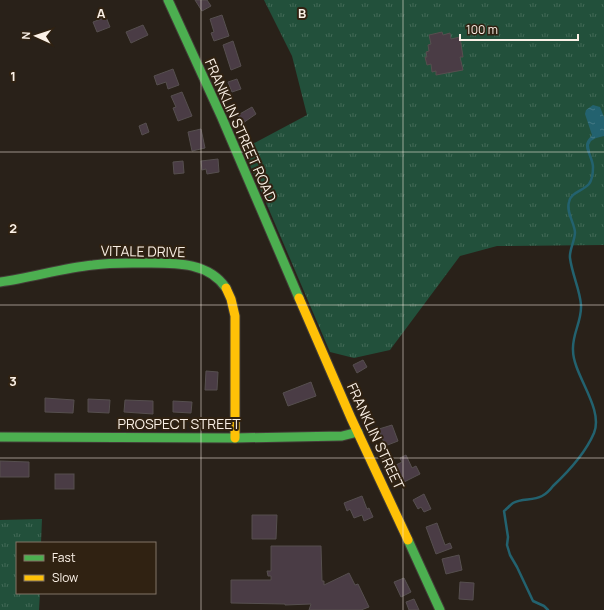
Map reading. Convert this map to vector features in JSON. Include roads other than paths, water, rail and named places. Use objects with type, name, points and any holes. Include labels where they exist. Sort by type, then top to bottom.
[{"type":"street","name":"FRANKLIN STREET ROAD","points":[[168,0],[222,118],[288,272]]},
{"type":"street","name":"VITALE DRIVE","points":[[0,282],[14,281],[84,265],[115,262],[191,265],[206,271],[227,289],[235,316],[235,438]]},
{"type":"street","name":"FRANKLIN STREET","points":[[288,272],[358,432],[440,610]]},
{"type":"street","name":"PROSPECT STREET","points":[[0,437],[235,438],[342,436],[358,432]]},
{"type":"water","points":[[593,105],[600,107],[604,117],[604,136],[591,141],[589,145],[590,153],[588,153],[586,143],[592,135],[585,114],[586,110]]},
{"type":"waterway","points":[[548,610],[544,606],[533,601],[510,555],[507,545],[508,537],[504,511],[516,501],[539,498],[546,493],[576,462],[594,433],[596,423],[592,402],[574,360],[573,344],[580,317],[581,305],[570,258],[575,232],[568,206],[572,196],[589,184],[591,180],[593,165],[588,149]]}]
